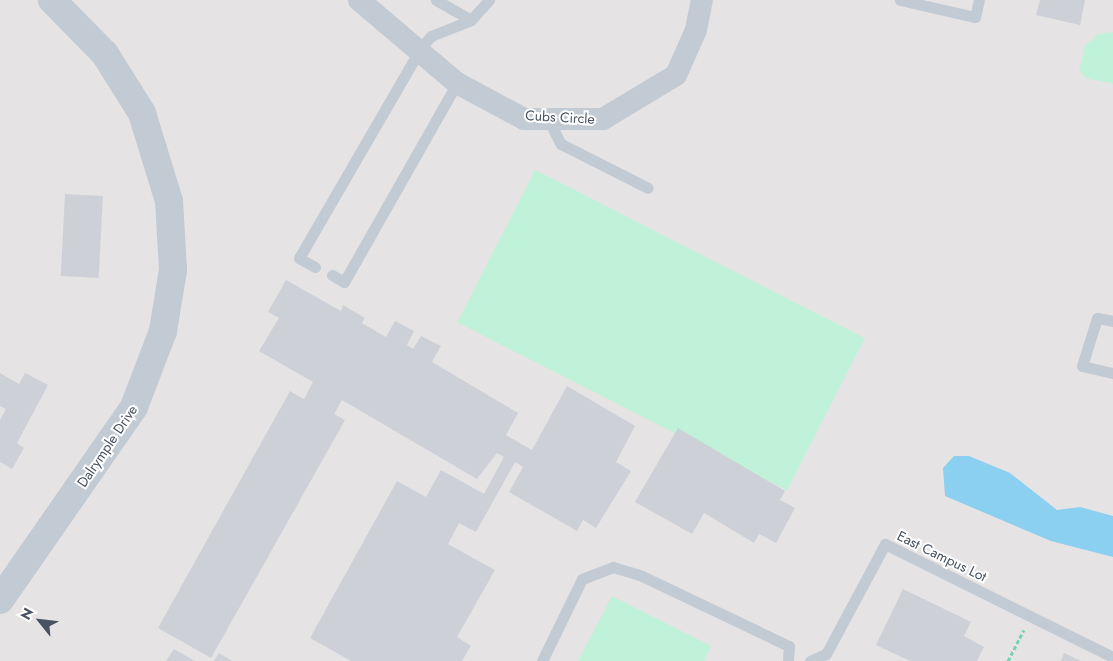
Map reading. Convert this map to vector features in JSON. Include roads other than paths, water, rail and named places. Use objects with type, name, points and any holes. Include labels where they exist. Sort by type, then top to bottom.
[{"type":"street","name":"Cubs Circle","points":[[359,0],[420,49],[457,83],[524,119],[603,120],[676,75],[696,30],[702,0]]},
{"type":"street","name":"Dalrymple Drive","points":[[0,600],[134,407],[163,331],[173,270],[169,201],[142,113],[105,54],[57,2]]},
{"type":"lane","points":[[436,0],[471,20]]},
{"type":"lane","points":[[315,266],[299,258],[420,49],[431,36],[471,20],[489,0]]},
{"type":"lane","points":[[900,0],[916,2],[975,17],[979,0]]},
{"type":"lane","points":[[332,276],[344,282],[457,83]]},
{"type":"lane","points":[[548,119],[561,144],[648,188]]},
{"type":"lane","points":[[1113,321],[1097,318],[1082,366],[1113,373]]},
{"type":"lane","name":"East Campus Lot","points":[[810,661],[826,654],[885,544],[1113,657]]},
{"type":"lane","points":[[542,661],[582,579],[613,567],[642,576],[789,646],[788,661]]},
{"type":"water","points":[[954,456],[969,456],[1010,473],[1057,510],[1080,507],[1113,516],[1113,557],[1051,541],[945,496],[943,468]]}]
